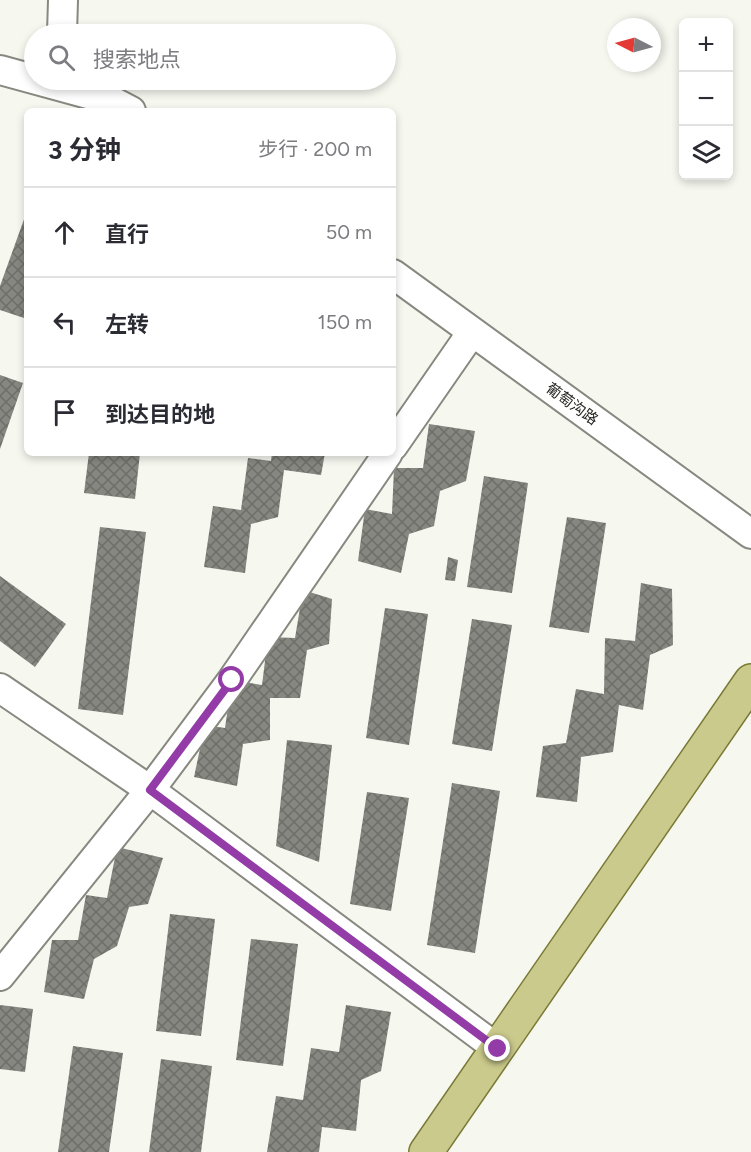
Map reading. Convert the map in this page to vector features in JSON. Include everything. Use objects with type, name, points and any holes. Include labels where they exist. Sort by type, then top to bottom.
[{"type":"main road","points":[[426,1152],[751,681]]},
{"type":"street","points":[[62,24],[63,0]]},
{"type":"street","points":[[0,70],[24,75]]},
{"type":"street","points":[[82,90],[125,108]]},
{"type":"street","name":"葡萄沟路","points":[[396,276],[751,534]]},
{"type":"street","points":[[396,442],[472,332]]},
{"type":"street","points":[[0,976],[150,790],[232,680],[386,456]]},
{"type":"street","points":[[0,688],[150,790],[498,1049]]},
{"type":"building","points":[[24,219],[24,318],[0,310],[0,286]]},
{"type":"building","points":[[0,375],[23,383],[0,449]]},
{"type":"building","points":[[429,424],[475,431],[466,481],[440,491],[434,526],[409,534],[401,573],[358,561],[365,509],[392,514],[394,468],[423,468]]},
{"type":"building","points":[[89,456],[140,456],[135,499],[84,493]]},
{"type":"building","points":[[272,456],[324,456],[321,475],[284,470],[278,517],[251,524],[245,573],[204,567],[213,506],[241,510],[248,458],[271,461]]},
{"type":"building","points":[[484,476],[528,483],[512,593],[467,587]]},
{"type":"building","points":[[567,517],[606,523],[589,633],[549,627]]},
{"type":"building","points":[[100,527],[146,532],[123,715],[78,709]]},
{"type":"building","points":[[448,557],[458,560],[455,581],[445,580]]},
{"type":"building","points":[[0,576],[66,624],[35,667],[0,641]]},
{"type":"building","points":[[641,583],[672,589],[673,645],[650,655],[643,710],[619,705],[613,752],[581,757],[577,802],[536,797],[543,746],[566,743],[576,689],[604,694],[605,638],[635,641]]},
{"type":"building","points":[[303,590],[332,599],[329,644],[307,650],[300,698],[270,698],[270,740],[243,744],[237,786],[194,777],[205,725],[225,728],[232,680],[262,685],[268,637],[295,638]]},
{"type":"building","points":[[385,608],[428,614],[409,745],[366,738]]},
{"type":"building","points":[[472,619],[512,625],[492,751],[452,744]]},
{"type":"building","points":[[287,740],[332,745],[319,862],[276,846]]},
{"type":"building","points":[[452,783],[500,791],[475,953],[427,945]]},
{"type":"building","points":[[367,792],[409,798],[391,911],[350,904]]},
{"type":"building","points":[[117,847],[163,858],[148,904],[129,907],[117,946],[94,959],[84,999],[44,992],[52,940],[78,940],[86,895],[107,898]]},
{"type":"building","points":[[170,914],[215,919],[201,1036],[156,1031]]},
{"type":"building","points":[[251,939],[298,944],[283,1066],[236,1060]]},
{"type":"building","points":[[0,1005],[33,1009],[25,1072],[0,1069]]},
{"type":"building","points":[[346,1005],[391,1012],[381,1071],[361,1080],[356,1131],[322,1127],[319,1152],[267,1152],[276,1096],[303,1100],[311,1048],[339,1052]]},
{"type":"building","points":[[73,1046],[123,1053],[109,1152],[58,1152]]},
{"type":"building","points":[[161,1059],[212,1066],[201,1152],[149,1152]]},
{"type":"route","points":[[232,680],[150,790],[498,1049]]}]
